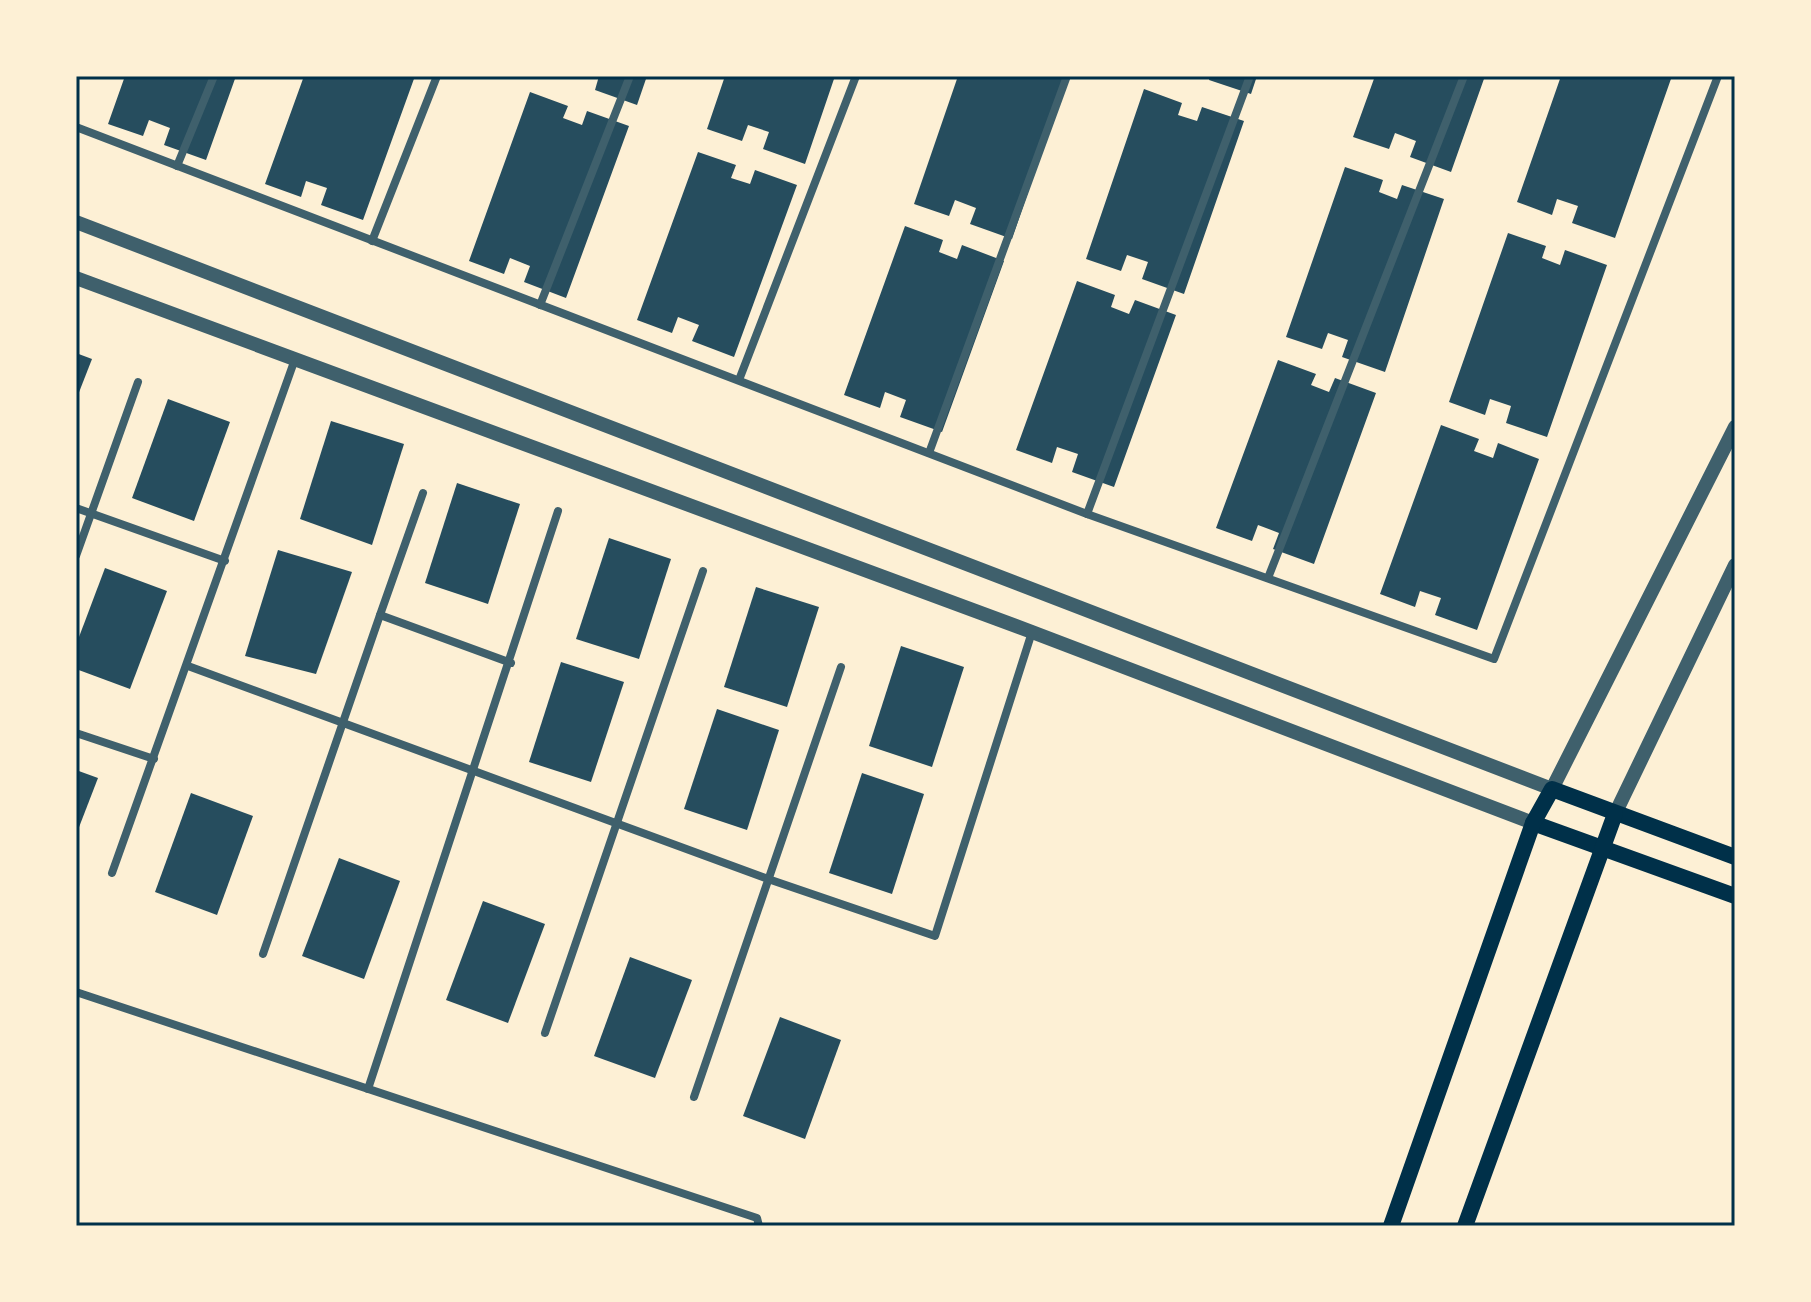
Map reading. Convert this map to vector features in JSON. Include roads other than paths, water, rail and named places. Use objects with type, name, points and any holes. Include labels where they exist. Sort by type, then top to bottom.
[{"type":"main road","points":[[1391,1226],[1533,823],[1552,789],[1735,857]]},
{"type":"main road","points":[[1465,1226],[1615,814]]},
{"type":"main road","points":[[1533,823],[1735,896]]},
{"type":"street","points":[[177,166],[214,76]]},
{"type":"street","points":[[372,241],[437,76]]},
{"type":"street","points":[[540,305],[630,76]]},
{"type":"street","points":[[739,380],[856,76]]},
{"type":"street","points":[[929,453],[1067,76]]},
{"type":"street","points":[[1087,514],[1250,76]]},
{"type":"street","points":[[1268,578],[1464,76]]},
{"type":"street","points":[[76,127],[1087,514],[1494,659],[1718,76]]},
{"type":"street","points":[[76,222],[1552,789],[1735,427]]},
{"type":"street","points":[[76,278],[1032,632],[1533,823]]},
{"type":"street","points":[[112,873],[295,359]]},
{"type":"street","points":[[76,556],[138,382]]},
{"type":"street","points":[[263,954],[423,493]]},
{"type":"street","points":[[76,508],[225,561]]},
{"type":"street","points":[[368,1089],[476,770],[558,511]]},
{"type":"street","points":[[1615,814],[1735,565]]},
{"type":"street","points":[[545,1033],[703,571]]},
{"type":"street","points":[[380,615],[511,663]]},
{"type":"street","points":[[188,666],[771,880],[935,936],[1032,632]]},
{"type":"street","points":[[694,1097],[771,880],[841,667]]},
{"type":"street","points":[[76,733],[154,759]]},
{"type":"street","points":[[76,992],[757,1218],[759,1226]]}]
